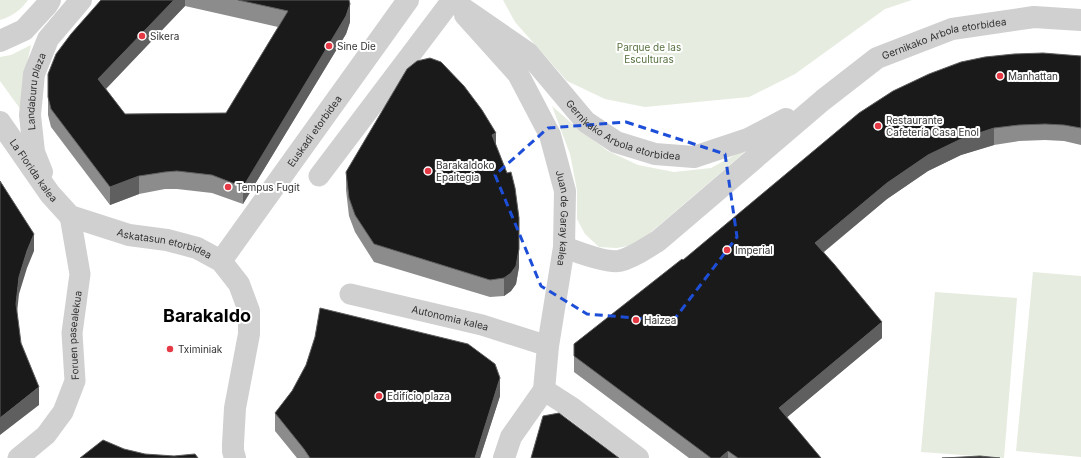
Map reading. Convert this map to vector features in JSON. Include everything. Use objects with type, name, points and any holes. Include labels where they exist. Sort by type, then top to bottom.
[{"type":"street","name":"Landaburu plaza","points":[[50,194],[34,152],[30,113],[34,74],[48,39],[81,0]]},
{"type":"street","name":"Euskadi etorbidea","points":[[221,261],[408,0]]},
{"type":"street","name":"Gernikako Arbola etorbidea","points":[[452,0],[528,53],[586,122],[616,142],[655,154],[694,157],[708,153],[748,139],[823,100]]},
{"type":"street","points":[[319,176],[452,0]]},
{"type":"street","name":"Juan de Garay kalea","points":[[452,0],[518,74],[550,135],[565,191],[564,247],[548,346],[544,390],[511,437],[504,458]]},
{"type":"street","points":[[0,41],[24,30],[51,2]]},
{"type":"street","name":"Gernikako Arbola etorbidea","points":[[564,247],[591,257],[618,261],[636,255],[658,241],[823,100],[877,58],[952,29],[1034,17],[1081,20]]},
{"type":"street","name":"La Florida kalea","points":[[0,122],[50,194],[70,216]]},
{"type":"street","name":"Askatasun etorbidea","points":[[70,216],[129,235],[166,240],[197,248],[221,261],[239,284],[249,311],[249,334],[235,408],[233,444],[235,458]]},
{"type":"street","name":"Foruen pasealekua","points":[[18,458],[46,435],[63,412],[74,381],[72,333],[80,274],[70,216]]},
{"type":"street","name":"Autonomia kalea","points":[[350,294],[482,325],[548,346]]},
{"type":"street","points":[[544,390],[572,408],[638,458]]},
{"type":"highlighted area","points":[[626,122],[725,154],[737,237],[673,321],[587,314],[541,286],[495,175],[548,128]]},
{"type":"green space","points":[[0,0],[28,0],[16,13],[0,20]]},
{"type":"green space","name":"Parque de las Esculturas","points":[[503,0],[912,0],[885,9],[795,74],[749,97],[645,107],[605,99],[567,81],[515,22]]},
{"type":"green space","points":[[31,45],[25,73],[21,110],[0,81],[0,57],[11,55]]},
{"type":"green space","points":[[552,106],[577,128],[608,151],[638,165],[674,172],[711,168],[753,145],[650,233],[633,245],[617,248],[599,247],[585,234],[577,219],[577,190],[570,154]]},
{"type":"green space","points":[[1033,272],[1081,276],[1081,457],[1016,451]]},
{"type":"green space","points":[[935,292],[1017,298],[1004,458],[921,452]]},
{"type":"building","points":[[101,0],[174,0],[98,79],[125,114],[226,113],[288,11],[238,0],[349,0],[350,4],[346,16],[243,187],[212,175],[177,171],[139,176],[110,187],[51,109],[48,97],[48,74],[56,54],[71,34]]},
{"type":"building","points":[[1043,53],[1081,56],[1081,128],[1045,124],[1019,125],[994,128],[961,139],[928,155],[887,183],[815,243],[882,322],[779,408],[821,458],[738,458],[728,451],[720,458],[711,458],[574,356],[574,344],[682,259],[683,260],[859,113],[893,91],[929,74],[961,62],[985,57]]},
{"type":"building","name":"Barakaldoko Epaitegia","points":[[430,58],[441,62],[464,86],[482,110],[496,133],[492,135],[507,173],[511,172],[519,218],[519,249],[516,266],[511,273],[504,278],[490,280],[374,244],[355,215],[349,198],[346,172],[407,69],[417,61]]},
{"type":"building","points":[[0,181],[34,234],[19,277],[16,304],[21,343],[39,387],[0,418]]},
{"type":"building","name":"Edificio plaza","points":[[320,308],[468,344],[495,364],[500,378],[475,458],[310,458],[275,413],[292,391],[306,365],[315,337]]},
{"type":"building","points":[[559,413],[619,458],[531,458],[543,416]]},
{"type":"building","points":[[103,440],[124,449],[145,454],[174,456],[195,454],[198,458],[80,458]]},
{"type":"building","points":[[980,456],[1000,458],[944,458]]},
{"type":"place","name":"Sikera","points":[[142,36]]},
{"type":"place","name":"Sine Die","points":[[329,46]]},
{"type":"place","name":"Manhattan","points":[[1000,76]]},
{"type":"place","name":"Restaurante Cafetería Casa Enol","points":[[878,126]]},
{"type":"place","name":"Barakaldoko Epaitegia","points":[[428,171]]},
{"type":"place","name":"Tempus Fugit","points":[[228,187]]},
{"type":"place","name":"Imperial","points":[[727,250]]},
{"type":"place","name":"Haizea","points":[[636,320]]},
{"type":"place","name":"Tximiniak","points":[[170,349]]},
{"type":"place","name":"Edificio plaza","points":[[379,396]]},
{"type":"district","name":"Barakaldo","points":[[207,315]]}]
